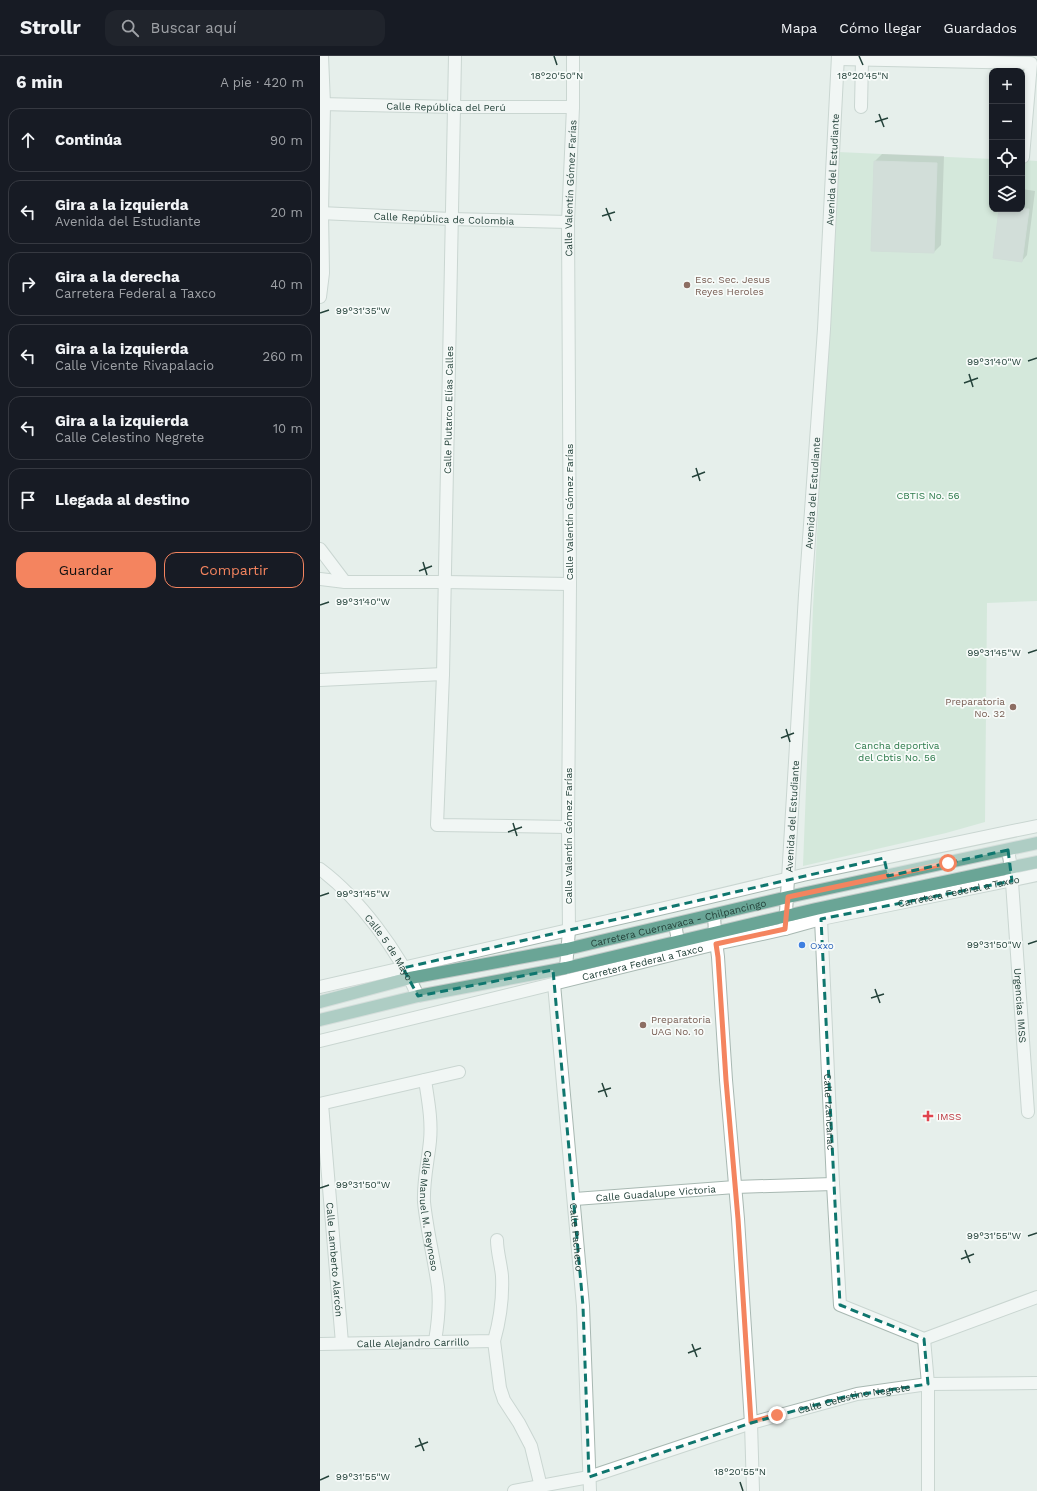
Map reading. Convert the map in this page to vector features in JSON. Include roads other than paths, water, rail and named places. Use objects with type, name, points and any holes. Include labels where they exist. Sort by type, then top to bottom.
[{"type":"main road","name":"Carretera Cuernavaca - Chilpancingo","points":[[320,1002],[410,978],[567,949],[788,897],[1037,843]]},
{"type":"main road","name":"Carretera Cuernavaca - Chilpancingo","points":[[320,1020],[418,996],[679,947],[867,904],[1037,862]]},
{"type":"street","points":[[320,297],[323,273],[321,213],[322,56]]},
{"type":"street","name":"Calle Plutarco Elías Calles","points":[[455,56],[443,674],[437,825],[568,827]]},
{"type":"street","name":"Calle Valentín Gómez Farías","points":[[566,968],[569,930],[568,827],[570,584],[568,222],[573,107],[573,56]]},
{"type":"street","points":[[838,58],[862,60],[1031,64],[1024,140]]},
{"type":"street","name":"Avenida del Estudiante","points":[[785,923],[788,897],[805,595],[824,329],[838,58]]},
{"type":"street","points":[[861,107],[862,60]]},
{"type":"street","name":"Calle República del Perú","points":[[322,104],[454,107],[573,107]]},
{"type":"street","name":"Calle República de Colombia","points":[[321,213],[451,219],[568,222]]},
{"type":"street","points":[[320,549],[345,582]]},
{"type":"street","points":[[320,579],[345,582],[570,584]]},
{"type":"street","points":[[320,680],[443,674]]},
{"type":"street","points":[[320,987],[789,879],[1037,826]]},
{"type":"street","name":"Urgencias IMSS","points":[[1008,850],[1012,880],[1028,1112]]},
{"type":"street","points":[[884,858],[888,876]]},
{"type":"street","name":"Calle 5 de Mayo","points":[[320,869],[332,878],[358,905],[381,933],[410,978],[418,996]]},
{"type":"street","name":"Carretera Federal a Taxco","points":[[785,923],[821,919],[867,904],[1037,875]]},
{"type":"street","points":[[714,915],[738,1219],[751,1422],[753,1491]]},
{"type":"street","name":"Calle Izancanac","points":[[821,919],[840,1306],[924,1339]]},
{"type":"street","points":[[675,924],[679,947]]},
{"type":"street","name":"Carretera Federal a Taxco","points":[[320,1041],[554,984],[679,947]]},
{"type":"street","name":"Calle Pacheco","points":[[554,984],[575,1199],[583,1306],[590,1491]]},
{"type":"street","points":[[321,1104],[460,1072]]},
{"type":"street","name":"Calle Manuel M. Reynoso","points":[[425,1080],[430,1113],[430,1140],[424,1201],[438,1287],[439,1314],[435,1342]]},
{"type":"street","name":"Calle Lamberto Alarcón","points":[[321,1104],[342,1343]]},
{"type":"street","name":"Calle Guadalupe Victoria","points":[[575,1199],[735,1187],[833,1184]]},
{"type":"street","points":[[497,1240],[497,1253],[502,1275],[501,1312],[496,1335],[500,1388],[504,1400],[519,1423],[531,1446],[541,1487]]},
{"type":"street","points":[[928,1491],[928,1384],[924,1339],[1037,1297]]},
{"type":"street","name":"Calle Alejandro Carrillo","points":[[320,1344],[435,1342],[496,1335]]},
{"type":"street","name":"Calle Celestino Negrete","points":[[514,1491],[589,1477],[751,1422],[844,1397],[928,1384],[1037,1383]]},
{"type":"place","name":"Esc. Sec. Jesus Reyes Heroles","points":[[687,285]]},
{"type":"place","name":"Preparatoria No. 32","points":[[1013,707]]},
{"type":"place","name":"Oxxo","points":[[802,945]]},
{"type":"place","name":"Preparatoria UAG No. 10","points":[[643,1025]]},
{"type":"place","name":"IMSS","points":[[928,1116]]},
{"type":"park label","name":"CBTIS No. 56","points":[[928,495]]},
{"type":"park label","name":"Cancha deportiva del Cbtis No. 56","points":[[897,750]]}]
